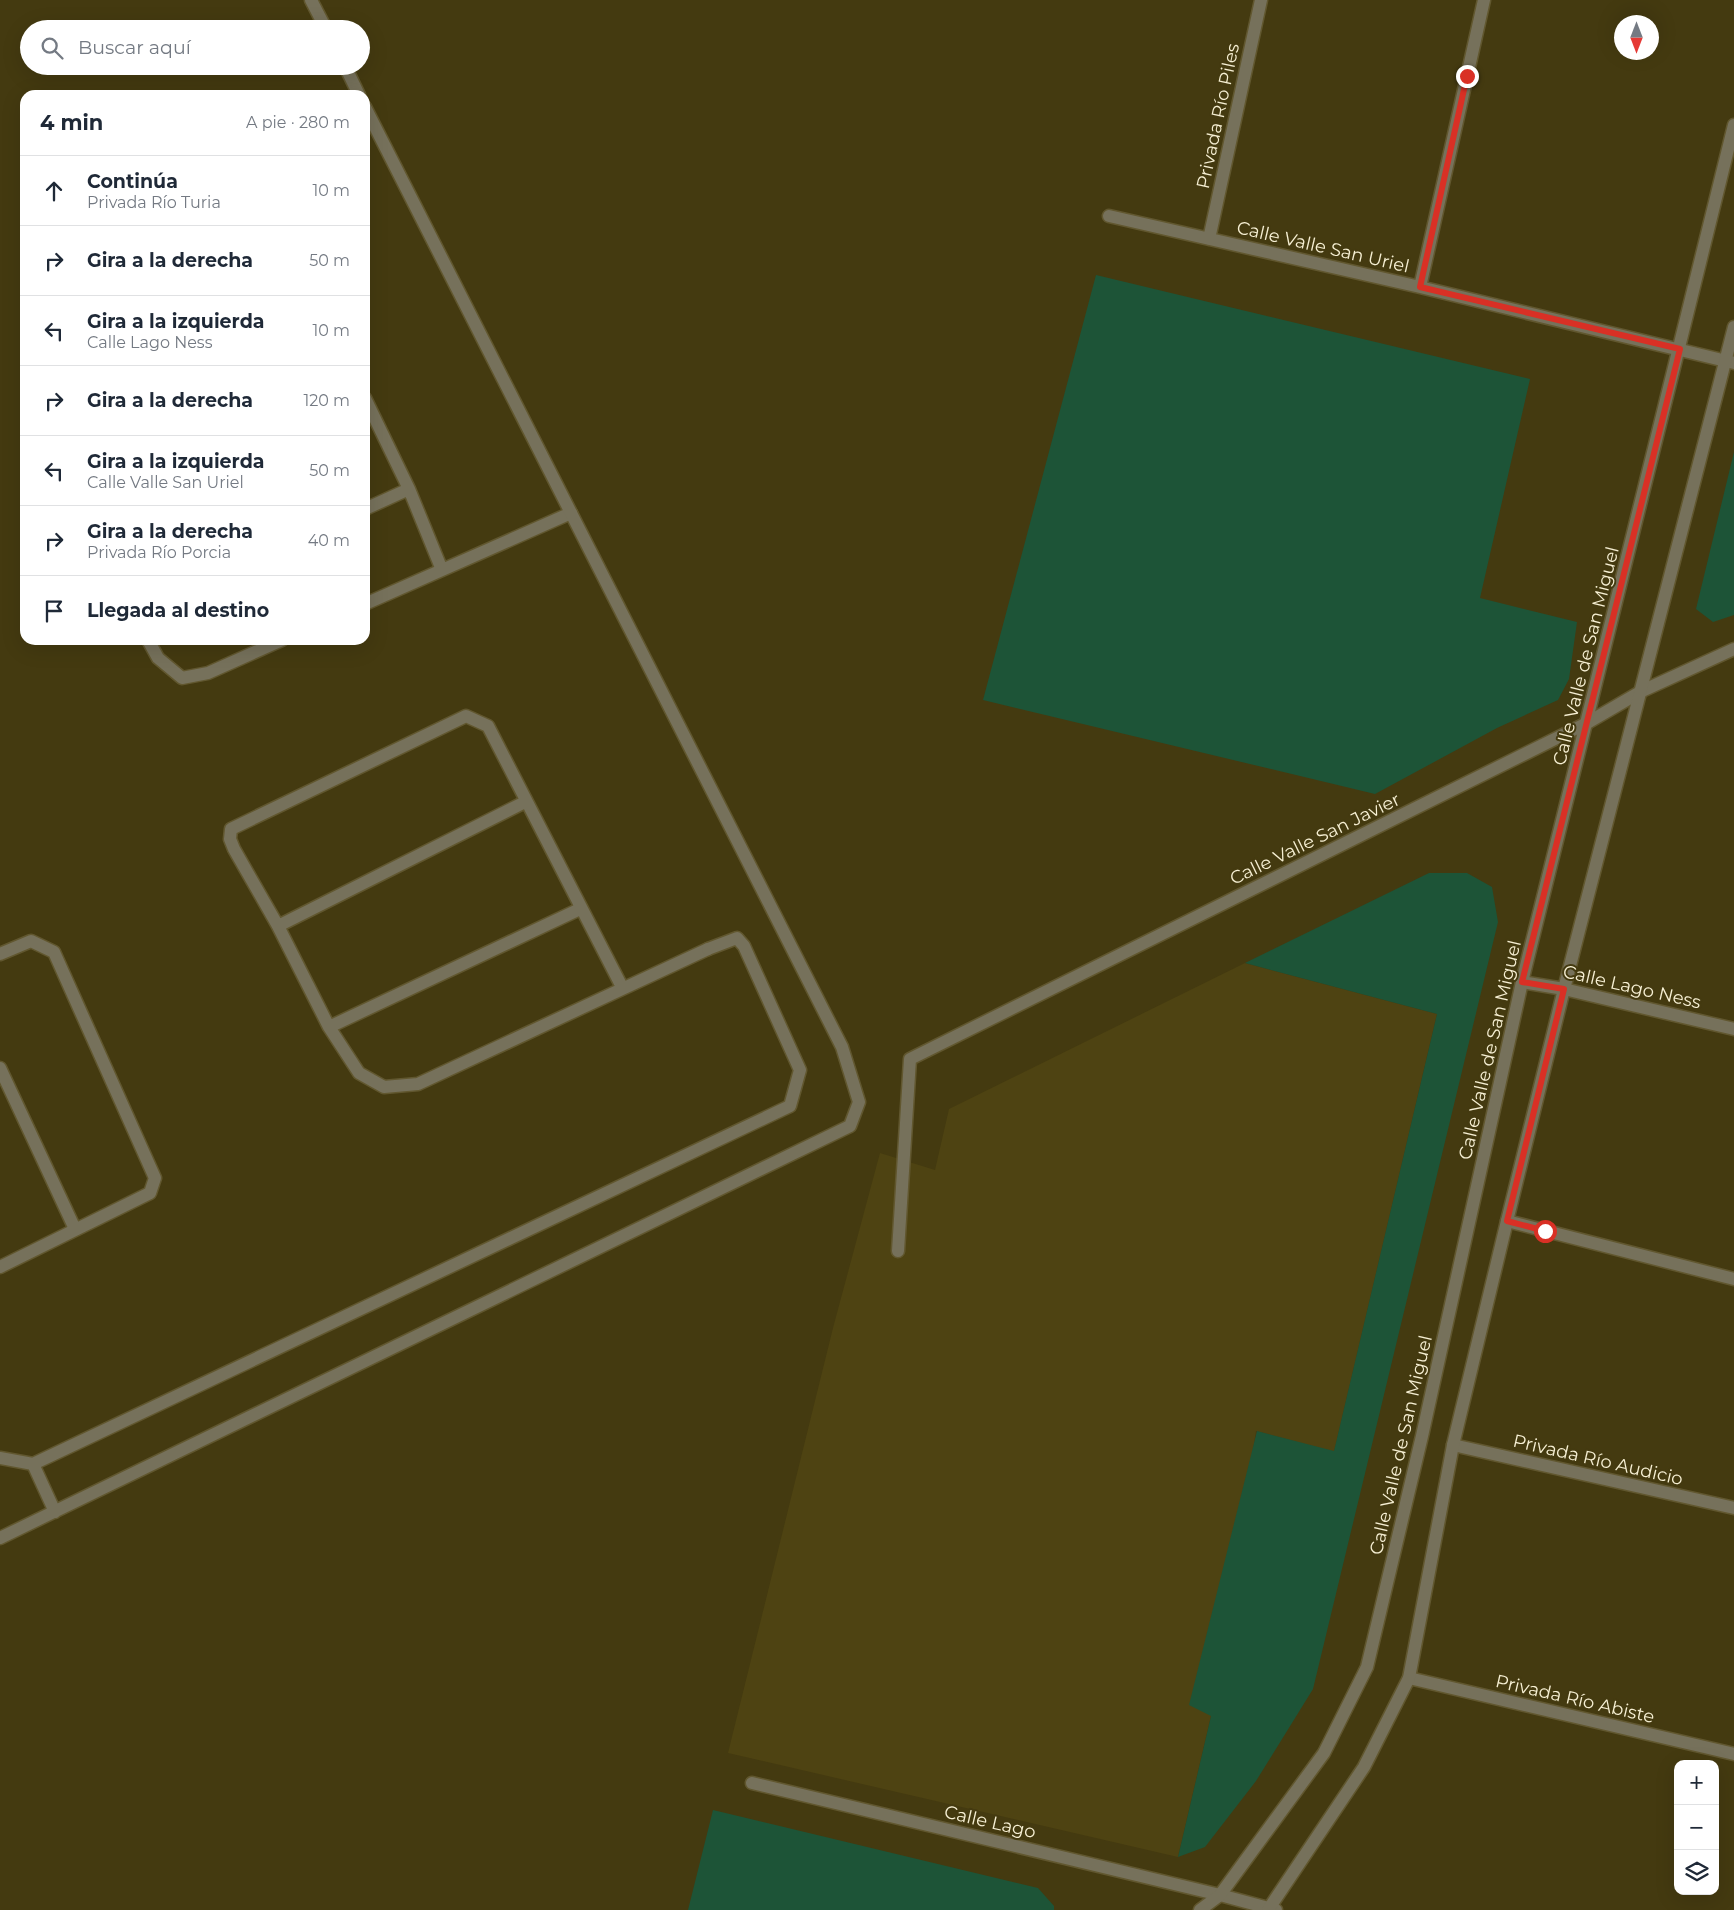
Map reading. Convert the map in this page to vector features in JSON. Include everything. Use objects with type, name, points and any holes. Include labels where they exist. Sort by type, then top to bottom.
[{"type":"street","points":[[311,0],[321,20]]},
{"type":"street","name":"Privada Río Piles","points":[[1209,238],[1261,0]]},
{"type":"street","points":[[1420,287],[1484,0]]},
{"type":"street","points":[[349,75],[356,90]]},
{"type":"street","points":[[0,1538],[850,1126],[859,1102],[842,1047],[370,116]]},
{"type":"street","name":"Calle Valle de San Miguel","points":[[1200,1910],[1220,1895],[1324,1753],[1367,1667],[1422,1436],[1522,982],[1734,126]]},
{"type":"street","name":"Calle Valle San Uriel","points":[[1109,216],[1420,287],[1730,362]]},
{"type":"street","points":[[1271,1910],[1364,1767],[1409,1678],[1453,1445],[1564,989],[1730,362],[1734,327]]},
{"type":"street","points":[[370,408],[409,489],[442,570]]},
{"type":"street","points":[[370,507],[409,489]]},
{"type":"street","points":[[370,602],[571,513]]},
{"type":"street","points":[[151,645],[158,658],[182,678],[208,673],[271,645]]},
{"type":"street","name":"Calle Valle San Javier","points":[[898,1251],[910,1059],[1587,723],[1642,691],[1734,650]]},
{"type":"street","points":[[0,1458],[33,1464],[790,1106],[800,1070],[744,946],[737,938],[622,987],[418,1084],[384,1086],[359,1073],[329,1027],[278,926],[234,850],[230,840],[231,829],[466,716],[488,726],[525,802],[622,987]]},
{"type":"street","points":[[278,926],[525,802]]},
{"type":"street","points":[[329,1027],[580,909]]},
{"type":"street","points":[[0,954],[31,941],[54,952],[155,1178],[150,1193],[0,1267]]},
{"type":"street","name":"Calle Lago Ness","points":[[1522,982],[1564,989],[1734,1029]]},
{"type":"street","points":[[0,1068],[75,1229]]},
{"type":"street","points":[[1507,1221],[1734,1279]]},
{"type":"street","name":"Privada Río Audicio","points":[[1453,1445],[1734,1508]]},
{"type":"street","points":[[33,1464],[55,1512]]},
{"type":"street","name":"Privada Río Abiste","points":[[1409,1678],[1734,1754]]},
{"type":"street","name":"Calle Lago","points":[[752,1783],[1220,1895],[1271,1910]]},
{"type":"shaded area","points":[[1245,963],[1437,1014],[1334,1452],[1256,1431],[1211,1716],[1178,1857],[728,1753],[833,1328],[880,1153],[935,1170],[949,1109]]},
{"type":"green space","points":[[1096,275],[1530,379],[1480,598],[1577,622],[1569,679],[1558,700],[1497,728],[1375,794],[983,700]]},
{"type":"green space","points":[[1734,452],[1734,615],[1713,622],[1696,609]]},
{"type":"green space","points":[[1429,873],[1467,873],[1492,887],[1498,922],[1313,1689],[1256,1781],[1205,1847],[1178,1857],[1211,1716],[1189,1705],[1257,1431],[1334,1451],[1437,1014],[1245,963]]},
{"type":"green space","points":[[713,1810],[1038,1888],[1054,1906],[1054,1910],[688,1910]]},
{"type":"route","points":[[1467,76],[1420,287],[1680,349],[1522,982],[1564,989],[1507,1221],[1545,1231]]}]
